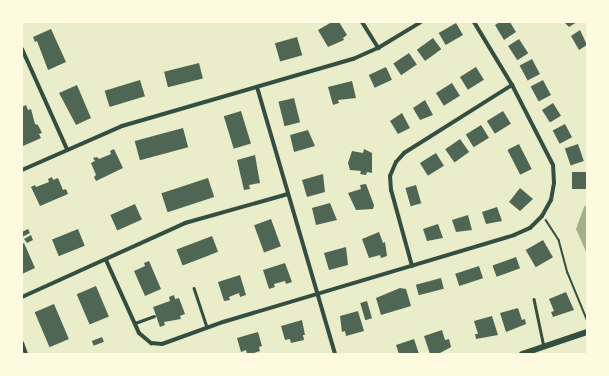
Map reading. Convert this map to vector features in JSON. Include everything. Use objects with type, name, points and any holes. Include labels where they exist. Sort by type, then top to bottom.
[{"type":"street","points":[[362,22],[378,48]]},
{"type":"street","points":[[22,170],[122,126],[353,59],[378,48],[421,22]]},
{"type":"street","points":[[106,260],[134,323],[142,337],[157,344],[207,327],[514,235],[530,228],[542,216],[553,192],[553,166],[512,85],[474,22]]},
{"type":"street","points":[[22,49],[67,149]]},
{"type":"street","points":[[412,266],[391,190],[390,176],[396,162],[404,153],[512,85]]},
{"type":"street","points":[[257,87],[335,354]]},
{"type":"street","points":[[22,297],[185,223],[288,194]]},
{"type":"street","points":[[525,354],[587,332]]},
{"type":"street","points":[[22,343],[26,354]]},
{"type":"lane","points":[[194,288],[207,327]]},
{"type":"lane","points":[[534,299],[544,347]]},
{"type":"lane","points":[[134,323],[154,316]]},
{"type":"path","points":[[542,216],[558,240],[568,273],[587,319]]},
{"type":"shaded area","points":[[587,204],[587,254],[576,229],[584,207]]},
{"type":"building","points":[[332,22],[339,22],[347,35],[343,38],[344,40],[328,47],[318,30]]},
{"type":"building","points":[[500,22],[510,22],[516,32],[504,40],[495,25]]},
{"type":"building","points":[[564,22],[577,22],[569,27]]},
{"type":"building","points":[[456,23],[463,35],[446,45],[439,33]]},
{"type":"building","points":[[51,29],[66,62],[48,70],[37,41],[35,42],[33,37]]},
{"type":"building","points":[[580,30],[587,45],[579,50],[571,36]]},
{"type":"building","points":[[297,37],[302,55],[280,62],[275,43]]},
{"type":"building","points":[[433,38],[441,49],[425,61],[417,50]]},
{"type":"building","points":[[519,39],[528,53],[517,60],[508,46]]},
{"type":"building","points":[[409,53],[417,65],[401,75],[393,64]]},
{"type":"building","points":[[532,59],[540,74],[528,81],[520,66]]},
{"type":"building","points":[[199,63],[203,79],[168,87],[164,72]]},
{"type":"building","points":[[386,67],[392,80],[375,88],[369,75]]},
{"type":"building","points":[[476,67],[484,80],[468,90],[460,77]]},
{"type":"building","points":[[140,80],[145,96],[110,107],[105,91]]},
{"type":"building","points":[[543,80],[551,95],[539,102],[531,87]]},
{"type":"building","points":[[352,81],[356,98],[338,100],[339,103],[333,105],[328,87]]},
{"type":"building","points":[[452,83],[460,96],[444,106],[436,93]]},
{"type":"building","points":[[77,85],[91,118],[76,125],[59,93]]},
{"type":"building","points":[[294,98],[300,122],[285,126],[278,102]]},
{"type":"building","points":[[425,100],[433,115],[420,120],[413,108]]},
{"type":"building","points":[[553,103],[561,116],[550,123],[542,110]]},
{"type":"building","points":[[26,105],[28,110],[31,109],[35,124],[38,125],[42,133],[39,134],[41,138],[23,146],[22,107]]},
{"type":"building","points":[[241,111],[251,144],[234,149],[224,116]]},
{"type":"building","points":[[503,111],[511,124],[495,134],[487,121]]},
{"type":"building","points":[[402,113],[410,128],[398,134],[390,121]]},
{"type":"building","points":[[565,124],[572,137],[560,144],[553,131]]},
{"type":"building","points":[[481,125],[489,138],[474,147],[466,135]]},
{"type":"building","points":[[183,128],[188,147],[140,160],[135,141]]},
{"type":"building","points":[[308,130],[315,146],[294,152],[290,135]]},
{"type":"building","points":[[460,139],[469,152],[454,162],[445,149]]},
{"type":"building","points":[[519,144],[532,169],[520,175],[507,150]]},
{"type":"building","points":[[578,144],[584,161],[571,166],[565,149]]},
{"type":"building","points":[[114,149],[123,168],[96,181],[94,177],[96,175],[91,163],[95,161],[93,158],[97,157],[99,159],[111,154],[110,151]]},
{"type":"building","points":[[364,149],[372,153],[372,173],[367,172],[366,175],[360,174],[361,171],[350,170],[348,163],[352,151],[363,153]]},
{"type":"building","points":[[436,153],[444,166],[428,176],[420,163]]},
{"type":"building","points":[[255,155],[260,183],[249,185],[250,189],[244,190],[237,160]]},
{"type":"building","points":[[572,172],[586,172],[586,189],[572,189]]},
{"type":"building","points":[[323,174],[325,192],[307,197],[302,180]]},
{"type":"building","points":[[52,177],[53,180],[58,178],[63,190],[66,189],[68,194],[40,206],[31,187],[35,185],[36,187],[49,182],[48,179]]},
{"type":"building","points":[[208,178],[214,197],[168,212],[161,193]]},
{"type":"building","points":[[366,184],[374,205],[373,209],[356,210],[348,193],[361,189],[360,185]]},
{"type":"building","points":[[416,185],[421,203],[411,206],[405,188]]},
{"type":"building","points":[[520,188],[533,199],[520,211],[509,202]]},
{"type":"building","points":[[330,203],[337,220],[316,225],[312,208]]},
{"type":"building","points":[[135,204],[142,220],[117,231],[110,215]]},
{"type":"building","points":[[497,207],[502,221],[486,224],[482,212]]},
{"type":"building","points":[[468,215],[472,230],[456,232],[452,220]]},
{"type":"building","points":[[271,219],[281,246],[264,252],[254,225]]},
{"type":"building","points":[[438,224],[443,238],[427,241],[423,229]]},
{"type":"building","points":[[28,229],[30,233],[22,237],[22,232]]},
{"type":"building","points":[[78,229],[85,246],[59,256],[52,239]]},
{"type":"building","points":[[379,232],[383,243],[385,242],[387,256],[381,258],[380,255],[369,258],[362,239]]},
{"type":"building","points":[[31,235],[33,240],[27,243],[24,239]]},
{"type":"building","points":[[212,236],[218,252],[183,265],[177,250]]},
{"type":"building","points":[[543,240],[553,257],[536,267],[526,250]]},
{"type":"building","points":[[24,243],[35,268],[22,274],[22,244]]},
{"type":"building","points":[[346,247],[348,265],[329,270],[324,253]]},
{"type":"building","points":[[516,257],[520,268],[497,277],[493,266]]},
{"type":"building","points":[[149,261],[161,289],[145,296],[134,271],[145,266],[144,263]]},
{"type":"building","points":[[285,263],[292,282],[286,284],[285,281],[274,284],[275,287],[269,289],[263,270]]},
{"type":"building","points":[[479,266],[483,278],[459,286],[455,274]]},
{"type":"building","points":[[240,275],[246,295],[240,297],[239,293],[229,297],[230,300],[224,301],[218,282]]},
{"type":"building","points":[[441,278],[444,289],[419,295],[416,285]]},
{"type":"building","points":[[96,286],[109,316],[90,325],[77,294]]},
{"type":"building","points":[[400,288],[406,289],[411,306],[381,315],[376,298]]},
{"type":"building","points":[[566,292],[574,310],[553,317],[551,312],[554,311],[549,299]]},
{"type":"building","points":[[174,295],[175,299],[179,298],[185,314],[180,316],[181,319],[164,322],[165,325],[160,327],[153,307],[170,301],[169,297]]},
{"type":"building","points":[[367,301],[372,318],[365,320],[360,303]]},
{"type":"building","points":[[54,304],[69,339],[50,347],[35,312]]},
{"type":"building","points":[[518,308],[522,320],[525,319],[526,324],[506,332],[500,313]]},
{"type":"building","points":[[358,311],[364,331],[346,336],[345,331],[342,332],[340,316]]},
{"type":"building","points":[[492,316],[498,335],[476,339],[475,334],[478,334],[474,321]]},
{"type":"building","points":[[302,320],[305,335],[303,335],[304,340],[291,343],[290,339],[285,340],[281,326]]},
{"type":"building","points":[[442,330],[445,340],[449,339],[451,347],[440,353],[430,354],[424,336]]},
{"type":"building","points":[[258,332],[262,346],[259,347],[260,351],[251,354],[247,354],[246,350],[241,352],[237,338]]},
{"type":"building","points":[[102,337],[104,342],[94,346],[92,341]]},
{"type":"building","points":[[414,339],[419,354],[399,354],[396,345]]}]
